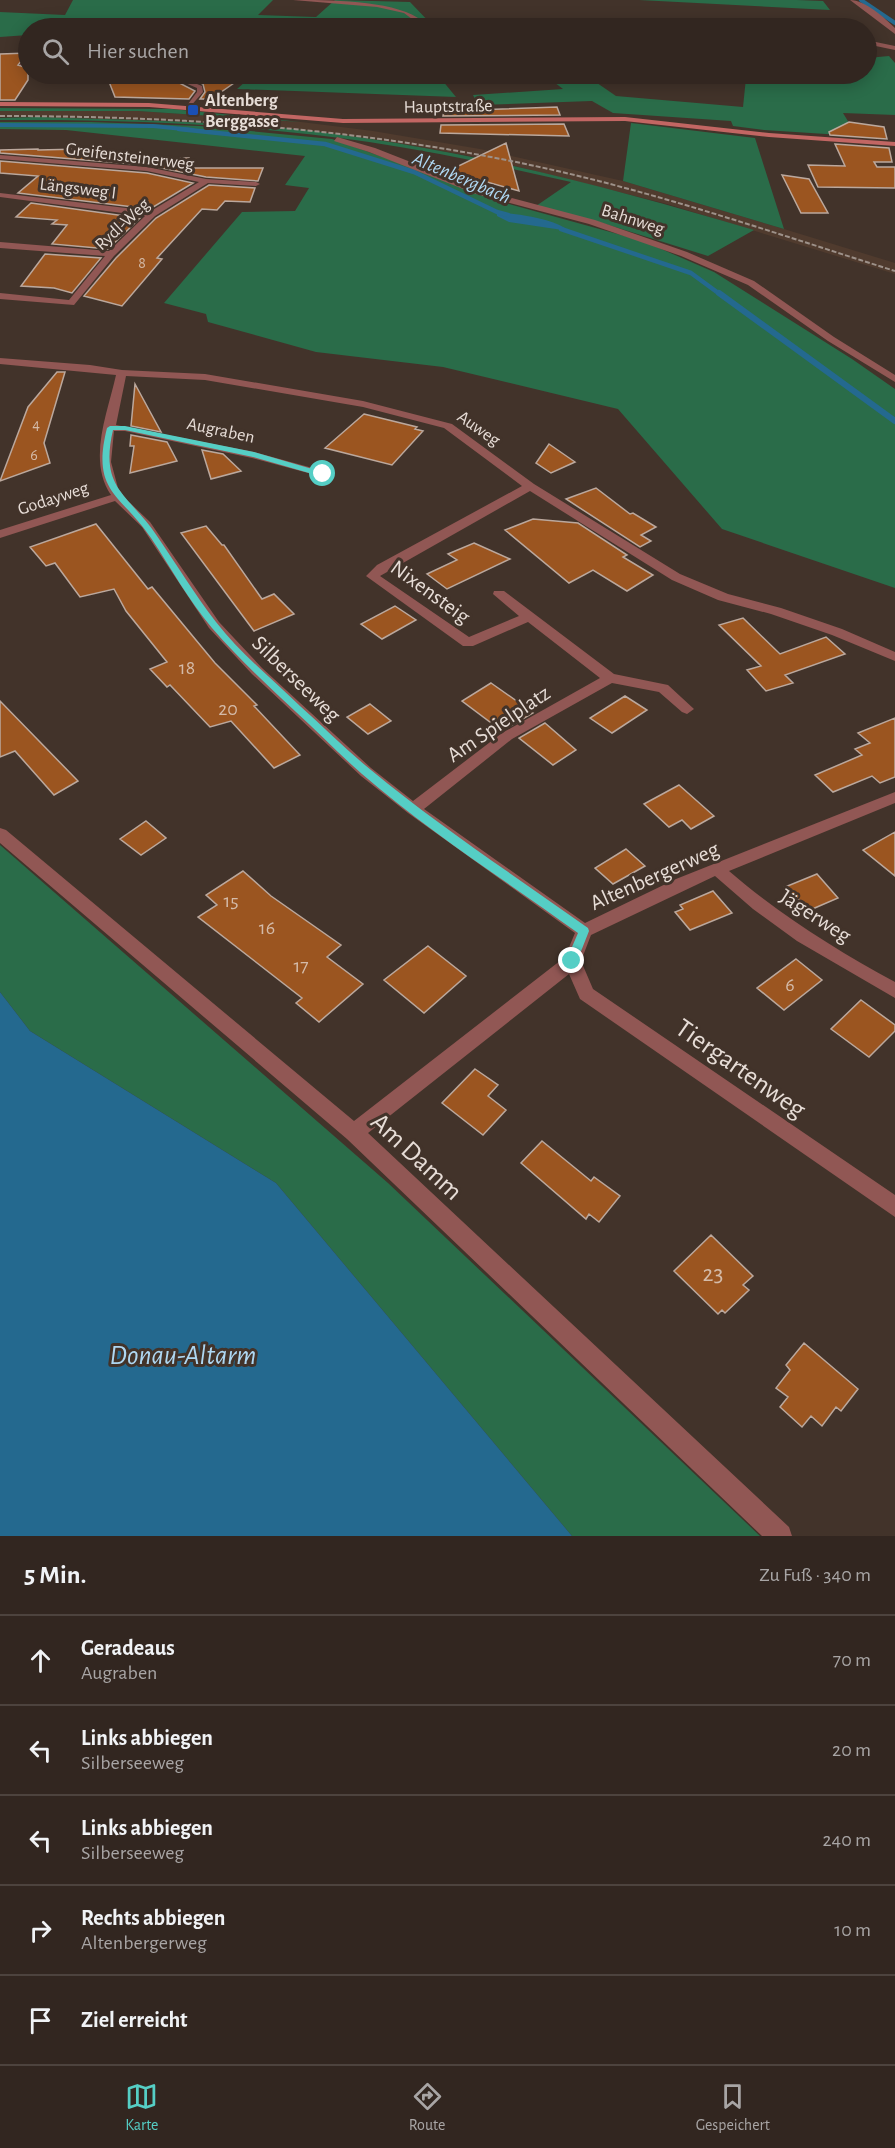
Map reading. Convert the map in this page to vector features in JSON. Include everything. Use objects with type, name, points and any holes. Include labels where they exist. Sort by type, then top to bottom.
[{"type":"main road","name":"Hauptstraße","points":[[0,104],[187,107],[343,121],[625,119],[769,135],[895,144]]},
{"type":"street","points":[[296,0],[354,1],[392,5],[411,12],[415,18]]},
{"type":"street","points":[[853,0],[887,22],[895,32]]},
{"type":"street","points":[[877,44],[895,48]]},
{"type":"street","points":[[187,107],[200,92],[200,87],[192,84]]},
{"type":"street","name":"Bahnweg","points":[[337,139],[372,150],[479,192],[592,222],[684,254],[751,283],[831,339],[895,379]]},
{"type":"street","name":"Greifensteinerweg","points":[[0,157],[147,169],[206,181],[256,184]]},
{"type":"street","name":"Rydl-Weg","points":[[0,296],[71,303],[111,254],[152,214],[206,181]]},
{"type":"street","name":"Längsweg I","points":[[0,195],[152,214]]},
{"type":"street","points":[[0,245],[111,254]]},
{"type":"street","name":"Auweg","points":[[0,361],[90,368],[122,373],[206,377],[363,404],[418,416],[448,426],[530,486],[676,577],[723,597],[776,611],[837,632],[895,657]]},
{"type":"street","name":"Silberseeweg","points":[[122,373],[105,462],[112,488],[146,525],[214,625],[257,671],[366,772],[584,931]]},
{"type":"street","name":"Augraben","points":[[110,428],[125,428],[254,455],[323,474]]},
{"type":"street","name":"Nixensteig","points":[[530,486],[390,563],[372,576],[468,644],[530,616]]},
{"type":"street","name":"Godayweg","points":[[0,534],[117,496]]},
{"type":"street","points":[[499,594],[610,678],[663,688],[687,709]]},
{"type":"street","name":"Am Spielplatz","points":[[413,808],[507,736],[610,678]]},
{"type":"street","name":"Altenbergerweg","points":[[354,1133],[572,961],[584,931],[682,883],[890,803]]},
{"type":"street","name":"Am Damm","points":[[0,834],[354,1133],[780,1536]]},
{"type":"street","name":"Jägerweg","points":[[718,870],[742,893],[804,936],[895,991]]},
{"type":"street","name":"Tiergartenweg","points":[[572,961],[586,993],[895,1207]]},
{"type":"shaded area","points":[[0,111],[138,111],[301,122],[373,131],[480,149],[623,181],[784,229],[895,263],[895,274],[667,204],[483,158],[384,141],[285,128],[182,121],[0,117]]},
{"type":"green space","points":[[73,0],[273,0],[258,15],[316,17],[335,0],[410,2],[425,18],[18,18],[18,36],[0,37],[0,12],[65,15]]},
{"type":"green space","points":[[639,0],[823,1],[830,10]]},
{"type":"green space","points":[[889,56],[895,63],[895,115],[843,113],[857,136],[764,130],[733,126],[731,121],[613,113],[592,101],[478,105],[473,95],[563,89],[556,84],[599,84],[616,96],[743,107],[745,84],[877,84],[877,57]]},
{"type":"green space","points":[[243,84],[445,84],[456,97],[237,89]]},
{"type":"green space","points":[[0,108],[172,109],[301,122],[138,111],[0,111]]},
{"type":"green space","points":[[39,117],[284,128],[404,144],[580,182],[754,230],[708,256],[599,222],[536,206],[571,182],[445,155],[323,136],[231,127],[93,120],[0,120],[0,118]]},
{"type":"green space","points":[[0,122],[91,122],[199,126],[332,139],[491,199],[643,241],[714,272],[852,359],[895,389],[895,588],[722,529],[618,409],[443,367],[316,352],[208,322],[206,314],[164,303],[242,212],[295,211],[309,188],[285,185],[305,156],[66,130],[0,129]]},
{"type":"green space","points":[[631,123],[755,138],[784,229],[623,181]]},
{"type":"green space","points":[[0,845],[388,1183],[760,1536],[572,1536],[276,1183],[30,1031],[0,992]]},
{"type":"water","points":[[497,212],[545,220],[569,231],[509,222],[497,216]]},
{"type":"water","name":"Donau-Altarm","points":[[0,992],[30,1031],[276,1183],[572,1536],[0,1536]]},
{"type":"building","points":[[18,53],[18,84],[25,84],[15,100],[0,100],[0,54]]},
{"type":"building","points":[[110,84],[181,84],[195,91],[189,99],[115,97]]},
{"type":"building","points":[[203,84],[233,84],[211,99],[200,99],[205,92]]},
{"type":"building","points":[[557,107],[560,115],[443,116],[444,111]]},
{"type":"building","points":[[849,122],[884,127],[887,139],[830,135],[829,132]]},
{"type":"building","points":[[564,124],[569,136],[440,133],[441,125]]},
{"type":"building","points":[[506,143],[519,191],[448,171]]},
{"type":"building","points":[[835,144],[889,148],[892,162],[874,162],[877,167],[895,167],[895,188],[818,187],[808,165],[845,166]]},
{"type":"building","points":[[82,149],[85,153],[149,155],[148,158],[189,158],[189,168],[263,168],[258,181],[206,177],[147,165],[0,153],[0,150]]},
{"type":"building","points":[[0,161],[147,173],[193,183],[150,209],[18,193],[38,176],[0,173]]},
{"type":"building","points":[[782,175],[809,179],[828,213],[801,213]]},
{"type":"building","points":[[209,185],[255,188],[250,202],[225,201],[217,210],[202,209],[157,258],[162,259],[122,306],[84,296],[116,258],[156,218]]},
{"type":"building","points":[[31,203],[140,218],[108,249],[52,244],[67,225],[52,224],[57,220],[16,217]]},
{"type":"building","points":[[45,254],[101,258],[72,293],[54,288],[21,286]]},
{"type":"building","points":[[57,372],[65,372],[44,443],[50,463],[0,481],[28,407]]},
{"type":"building","points":[[135,384],[161,432],[131,426]]},
{"type":"building","points":[[364,414],[417,427],[415,429],[423,431],[392,465],[325,448]]},
{"type":"building","points":[[131,435],[167,442],[177,461],[130,473],[134,446],[130,446]]},
{"type":"building","points":[[549,444],[575,462],[551,473],[536,463]]},
{"type":"building","points":[[202,450],[223,454],[241,471],[211,479]]},
{"type":"building","points":[[596,488],[630,514],[633,513],[656,527],[641,535],[651,541],[640,547],[566,499]]},
{"type":"building","points":[[533,519],[578,523],[627,555],[623,557],[653,575],[627,591],[593,570],[569,583],[505,530]]},
{"type":"building","points":[[96,524],[148,589],[152,587],[215,663],[257,705],[254,706],[300,755],[274,768],[231,721],[210,727],[170,685],[167,687],[150,669],[167,662],[126,611],[114,589],[80,597],[55,563],[46,566],[30,547]]},
{"type":"building","points":[[206,526],[224,545],[262,599],[274,594],[294,614],[254,631],[181,533]]},
{"type":"building","points":[[474,543],[510,559],[447,589],[427,574],[457,560],[448,554]]},
{"type":"building","points":[[395,606],[416,620],[382,639],[361,624]]},
{"type":"building","points":[[743,618],[780,654],[826,637],[845,654],[785,675],[793,683],[766,691],[747,670],[761,666],[719,625]]},
{"type":"building","points":[[491,683],[533,713],[507,728],[495,718],[490,722],[462,701]]},
{"type":"building","points":[[625,696],[647,710],[612,733],[590,718]]},
{"type":"building","points":[[0,701],[78,781],[54,795],[15,751],[0,757]]},
{"type":"building","points":[[370,704],[391,721],[368,734],[347,717]]},
{"type":"building","points":[[895,718],[895,777],[880,783],[872,776],[833,792],[815,775],[862,755],[855,749],[870,743],[858,733]]},
{"type":"building","points":[[545,723],[576,750],[553,765],[519,738]]},
{"type":"building","points":[[679,785],[714,816],[691,829],[682,820],[669,827],[644,804]]},
{"type":"building","points":[[146,821],[166,838],[141,855],[120,839]]},
{"type":"building","points":[[895,832],[895,876],[863,850]]},
{"type":"building","points":[[626,849],[645,866],[613,884],[595,868]]},
{"type":"building","points":[[243,871],[271,896],[341,945],[327,957],[363,984],[319,1022],[296,1003],[302,998],[198,917],[217,905],[206,895]]},
{"type":"building","points":[[817,874],[838,898],[810,910],[785,887]]},
{"type":"building","points":[[713,891],[732,913],[690,930],[675,912],[683,909],[680,905]]},
{"type":"building","points":[[428,946],[466,976],[424,1013],[384,980]]},
{"type":"building","points":[[796,959],[822,980],[784,1010],[757,988]]},
{"type":"building","points":[[861,1000],[895,1025],[895,1031],[869,1057],[831,1029]]},
{"type":"building","points":[[475,1069],[498,1085],[488,1096],[506,1110],[483,1135],[442,1103]]},
{"type":"building","points":[[542,1141],[591,1181],[594,1177],[620,1196],[599,1222],[589,1214],[586,1219],[521,1163]]},
{"type":"building","points":[[711,1235],[753,1276],[743,1285],[749,1290],[725,1313],[722,1310],[718,1314],[674,1271]]},
{"type":"building","points":[[804,1343],[858,1389],[841,1411],[836,1407],[822,1426],[811,1416],[802,1427],[780,1407],[788,1397],[776,1388],[790,1370],[786,1365]]},
{"type":"waterway","name":"Altenbergbach","points":[[861,0],[895,23]]},
{"type":"waterway","name":"Altenbergbach","points":[[0,125],[153,126],[193,130]]},
{"type":"waterway","name":"Altenbergbach","points":[[179,129],[325,144],[414,172],[497,212],[508,215]]},
{"type":"waterway","name":"Altenbergbach","points":[[561,229],[691,273],[721,295]]},
{"type":"waterway","name":"Altenbergbach","points":[[719,293],[895,421]]},
{"type":"railway","points":[[0,116],[193,121],[321,132],[448,149],[560,172],[657,197],[895,271]]},
{"type":"place","name":"Altenberg Berggasse","points":[[193,110]]},
{"type":"route","points":[[323,474],[254,455],[125,428],[110,428],[105,448],[105,462],[112,488],[122,502],[146,525],[181,580],[214,625],[257,671],[366,772],[584,931],[572,961]]}]
